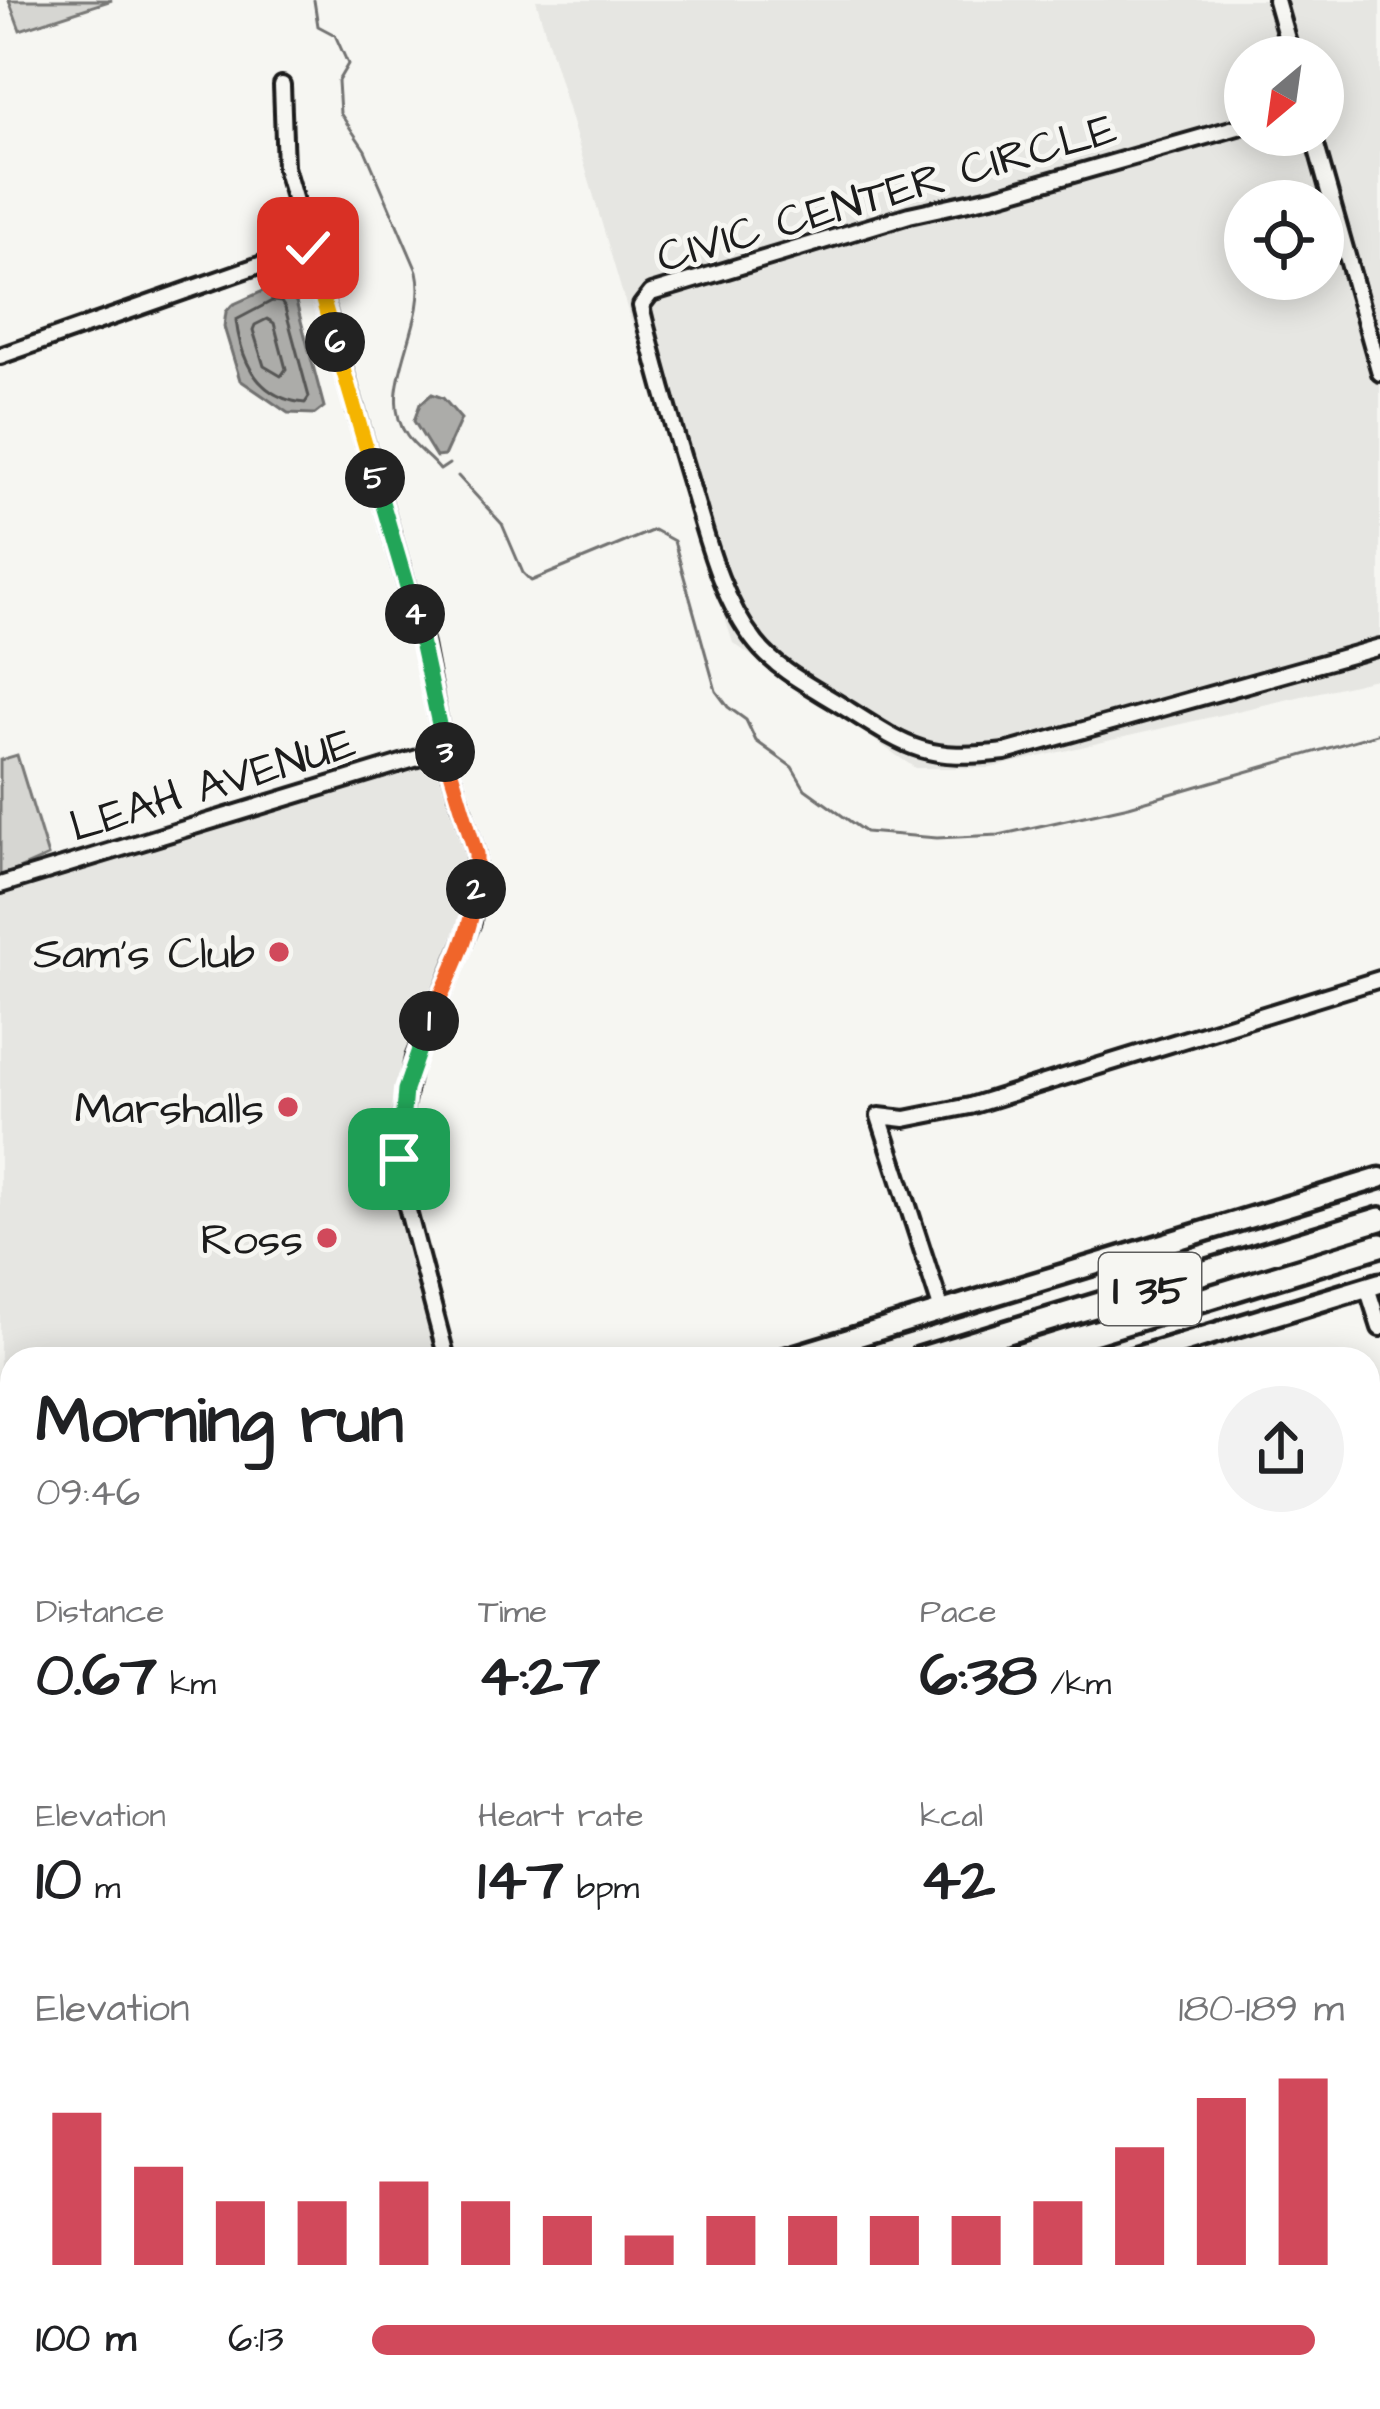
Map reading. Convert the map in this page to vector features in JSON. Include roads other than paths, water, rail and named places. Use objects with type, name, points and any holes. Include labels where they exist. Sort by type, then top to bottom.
[{"type":"highway","name":"I 35","points":[[959,1347],[1380,1219]]},
{"type":"highway","name":"I 35","points":[[1047,1347],[1380,1245]]},
{"type":"main road","points":[[822,1347],[1380,1178]]},
{"type":"main road","points":[[1169,1347],[1373,1285]]},
{"type":"street","points":[[1276,0],[1286,36]]},
{"type":"street","points":[[282,85],[285,167],[424,645],[444,750],[476,854],[472,922],[414,1058],[405,1090],[399,1159],[410,1223],[444,1347]]},
{"type":"street","name":"CIVIC CENTER CIRCLE","points":[[1224,131],[996,196],[909,215],[651,292],[641,306],[652,355],[711,553],[735,610],[756,644],[807,684],[920,751],[953,758],[1005,752],[1380,647]]},
{"type":"street","points":[[1319,156],[1380,373]]},
{"type":"street","points":[[0,356],[308,248]]},
{"type":"street","name":"LEAH AVENUE","points":[[0,885],[444,750]]},
{"type":"street","points":[[941,1311],[879,1116],[905,1119],[970,1106],[1380,979]]},
{"type":"street","points":[[1373,1285],[1380,1328]]},
{"type":"water","points":[[270,288],[286,291],[296,302],[324,407],[315,414],[288,413],[240,380],[224,327],[226,312]]},
{"type":"water","points":[[432,394],[443,398],[461,419],[444,456],[436,457],[414,421],[420,404]]},
{"type":"waterway","points":[[314,0],[318,26],[335,35],[348,64],[338,81],[340,113],[365,150],[417,271],[419,292],[399,377],[398,418],[411,441],[440,470],[449,464]]},
{"type":"waterway","points":[[458,476],[502,524],[531,581],[654,530],[674,541],[716,691],[746,720],[756,741],[792,767],[805,789],[865,832],[937,838],[999,835],[1129,806],[1380,733]]},
{"type":"place","name":"Sam's Club","points":[[279,952]]},
{"type":"place","name":"Marshalls","points":[[288,1107]]},
{"type":"place","name":"Ross","points":[[327,1238]]}]
